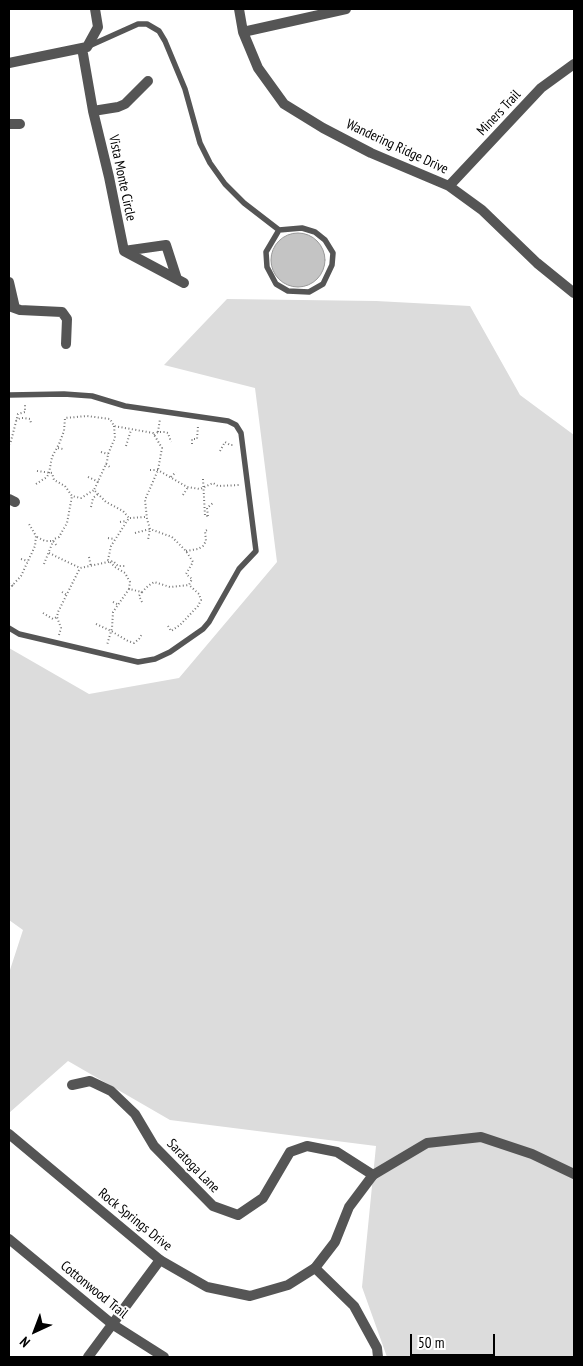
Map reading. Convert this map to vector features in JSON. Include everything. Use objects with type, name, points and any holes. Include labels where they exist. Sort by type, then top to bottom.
[{"type":"street","points":[[9,63],[85,47],[98,27],[94,9]]},
{"type":"street","name":"Wandering Ridge Drive","points":[[239,9],[243,32],[258,68],[284,104],[323,128],[371,153],[448,186],[482,210],[537,263],[574,293]]},
{"type":"street","points":[[243,32],[346,9]]},
{"type":"street","name":"Vista Monte Circle","points":[[85,47],[93,110],[124,251]]},
{"type":"street","name":"Miners Trail","points":[[448,186],[541,88],[574,64]]},
{"type":"street","points":[[93,110],[118,107],[125,104],[148,81]]},
{"type":"street","points":[[9,124],[20,124]]},
{"type":"street","points":[[166,245],[180,281],[124,251],[166,245]]},
{"type":"street","points":[[9,282],[12,307],[20,310],[62,312],[67,320],[66,344]]},
{"type":"street","name":"Saratoga Lane","points":[[72,1085],[90,1081],[112,1091],[135,1114],[154,1146],[213,1206],[238,1215],[263,1198],[290,1152],[307,1146],[337,1152],[373,1175]]},
{"type":"street","name":"Rock Springs Drive","points":[[9,1134],[160,1260],[207,1286],[250,1296],[288,1285],[315,1268],[335,1242],[349,1207],[373,1175],[427,1143],[481,1137],[532,1154],[574,1174]]},
{"type":"street","name":"Cottonwood Trail","points":[[9,1239],[112,1324],[164,1357]]},
{"type":"street","points":[[88,1357],[160,1260]]},
{"type":"street","points":[[315,1268],[354,1306],[376,1348],[378,1357]]},
{"type":"lane","points":[[85,47],[138,24],[147,24],[159,31],[184,89],[200,143],[210,163],[225,184],[244,204],[279,230],[302,228],[315,232],[325,240],[333,253],[332,266],[323,284],[309,292],[288,292],[276,284],[267,267],[266,252],[279,230]]},
{"type":"lane","points":[[9,395],[64,394],[92,396],[125,406],[228,421],[236,425],[241,433],[256,551],[239,569],[204,630],[170,652],[155,659],[138,662],[19,634],[9,628]]},
{"type":"path","points":[[9,446],[18,414],[25,412],[26,395]]},
{"type":"path","points":[[154,435],[158,432],[160,412]]},
{"type":"path","points":[[36,484],[47,477],[49,473],[52,457],[58,448],[64,431],[65,418],[87,416],[112,421],[114,438],[106,464],[94,490],[81,498],[72,496],[65,486],[54,480],[52,473],[49,473],[37,470]]},
{"type":"path","points":[[16,421],[24,418],[30,419],[31,423]]},
{"type":"path","points":[[192,444],[192,439],[196,439],[200,418]]},
{"type":"path","points":[[114,426],[153,433],[162,448],[158,470],[145,500],[146,517],[150,529],[148,540]]},
{"type":"path","points":[[126,446],[130,430]]},
{"type":"path","points":[[158,432],[168,434],[171,442]]},
{"type":"path","points":[[220,450],[224,442],[230,445],[242,443]]},
{"type":"path","points":[[58,448],[63,449]]},
{"type":"path","points":[[101,452],[108,454]]},
{"type":"path","points":[[106,464],[111,468]]},
{"type":"path","points":[[150,470],[158,470],[188,487],[200,489],[212,483],[218,486],[234,485]]},
{"type":"path","points":[[171,478],[176,472]]},
{"type":"path","points":[[88,477],[99,482]]},
{"type":"path","points":[[203,479],[205,516],[208,516],[207,508],[214,502]]},
{"type":"path","points":[[183,495],[188,487]]},
{"type":"path","points":[[94,490],[106,502],[123,511],[129,518]]},
{"type":"path","points":[[91,507],[93,498],[98,494]]},
{"type":"path","points":[[30,524],[36,536],[44,541],[53,541],[59,537],[67,523],[72,496]]},
{"type":"path","points":[[129,518],[146,517]]},
{"type":"path","points":[[110,562],[111,546],[114,539],[129,518]]},
{"type":"path","points":[[120,522],[127,521]]},
{"type":"path","points":[[134,533],[150,529],[172,537],[186,551],[192,562],[186,574],[192,579],[189,585]]},
{"type":"path","points":[[186,551],[203,546],[206,540],[206,531],[209,529]]},
{"type":"path","points":[[9,590],[21,576],[35,546],[36,536]]},
{"type":"path","points":[[108,538],[114,539]]},
{"type":"path","points":[[53,541],[57,546]]},
{"type":"path","points":[[44,564],[53,541]]},
{"type":"path","points":[[49,553],[80,568],[113,561],[118,566],[126,566]]},
{"type":"path","points":[[88,557],[91,567]]},
{"type":"path","points":[[21,559],[28,561]]},
{"type":"path","points":[[105,654],[111,631],[113,612],[129,589],[130,582],[125,573],[110,562]]},
{"type":"path","points":[[56,642],[61,628],[57,617],[80,568]]},
{"type":"path","points":[[142,602],[139,596],[154,582],[170,587],[189,585],[200,594],[201,600],[198,606],[180,625],[172,631],[168,626]]},
{"type":"path","points":[[9,584],[14,586]]},
{"type":"path","points":[[71,586],[75,589]]},
{"type":"path","points":[[129,589],[142,592]]},
{"type":"path","points":[[62,592],[67,595]]},
{"type":"path","points":[[113,602],[119,605]]},
{"type":"path","points":[[43,613],[53,619],[57,617]]},
{"type":"path","points":[[96,624],[128,641],[134,642],[142,634]]},
{"type":"shaded area","points":[[227,299],[376,301],[470,306],[520,395],[574,435],[574,1357],[387,1357],[362,1287],[376,1146],[170,1120],[68,1061],[9,1113],[9,973],[23,930],[9,920],[9,648],[89,694],[179,678],[277,562],[255,388],[164,365]]},
{"type":"building","points":[[298,233],[308,235],[317,241],[323,250],[325,260],[323,270],[317,279],[308,285],[298,287],[288,285],[279,279],[273,270],[271,260],[273,250],[279,241],[288,235]]}]
